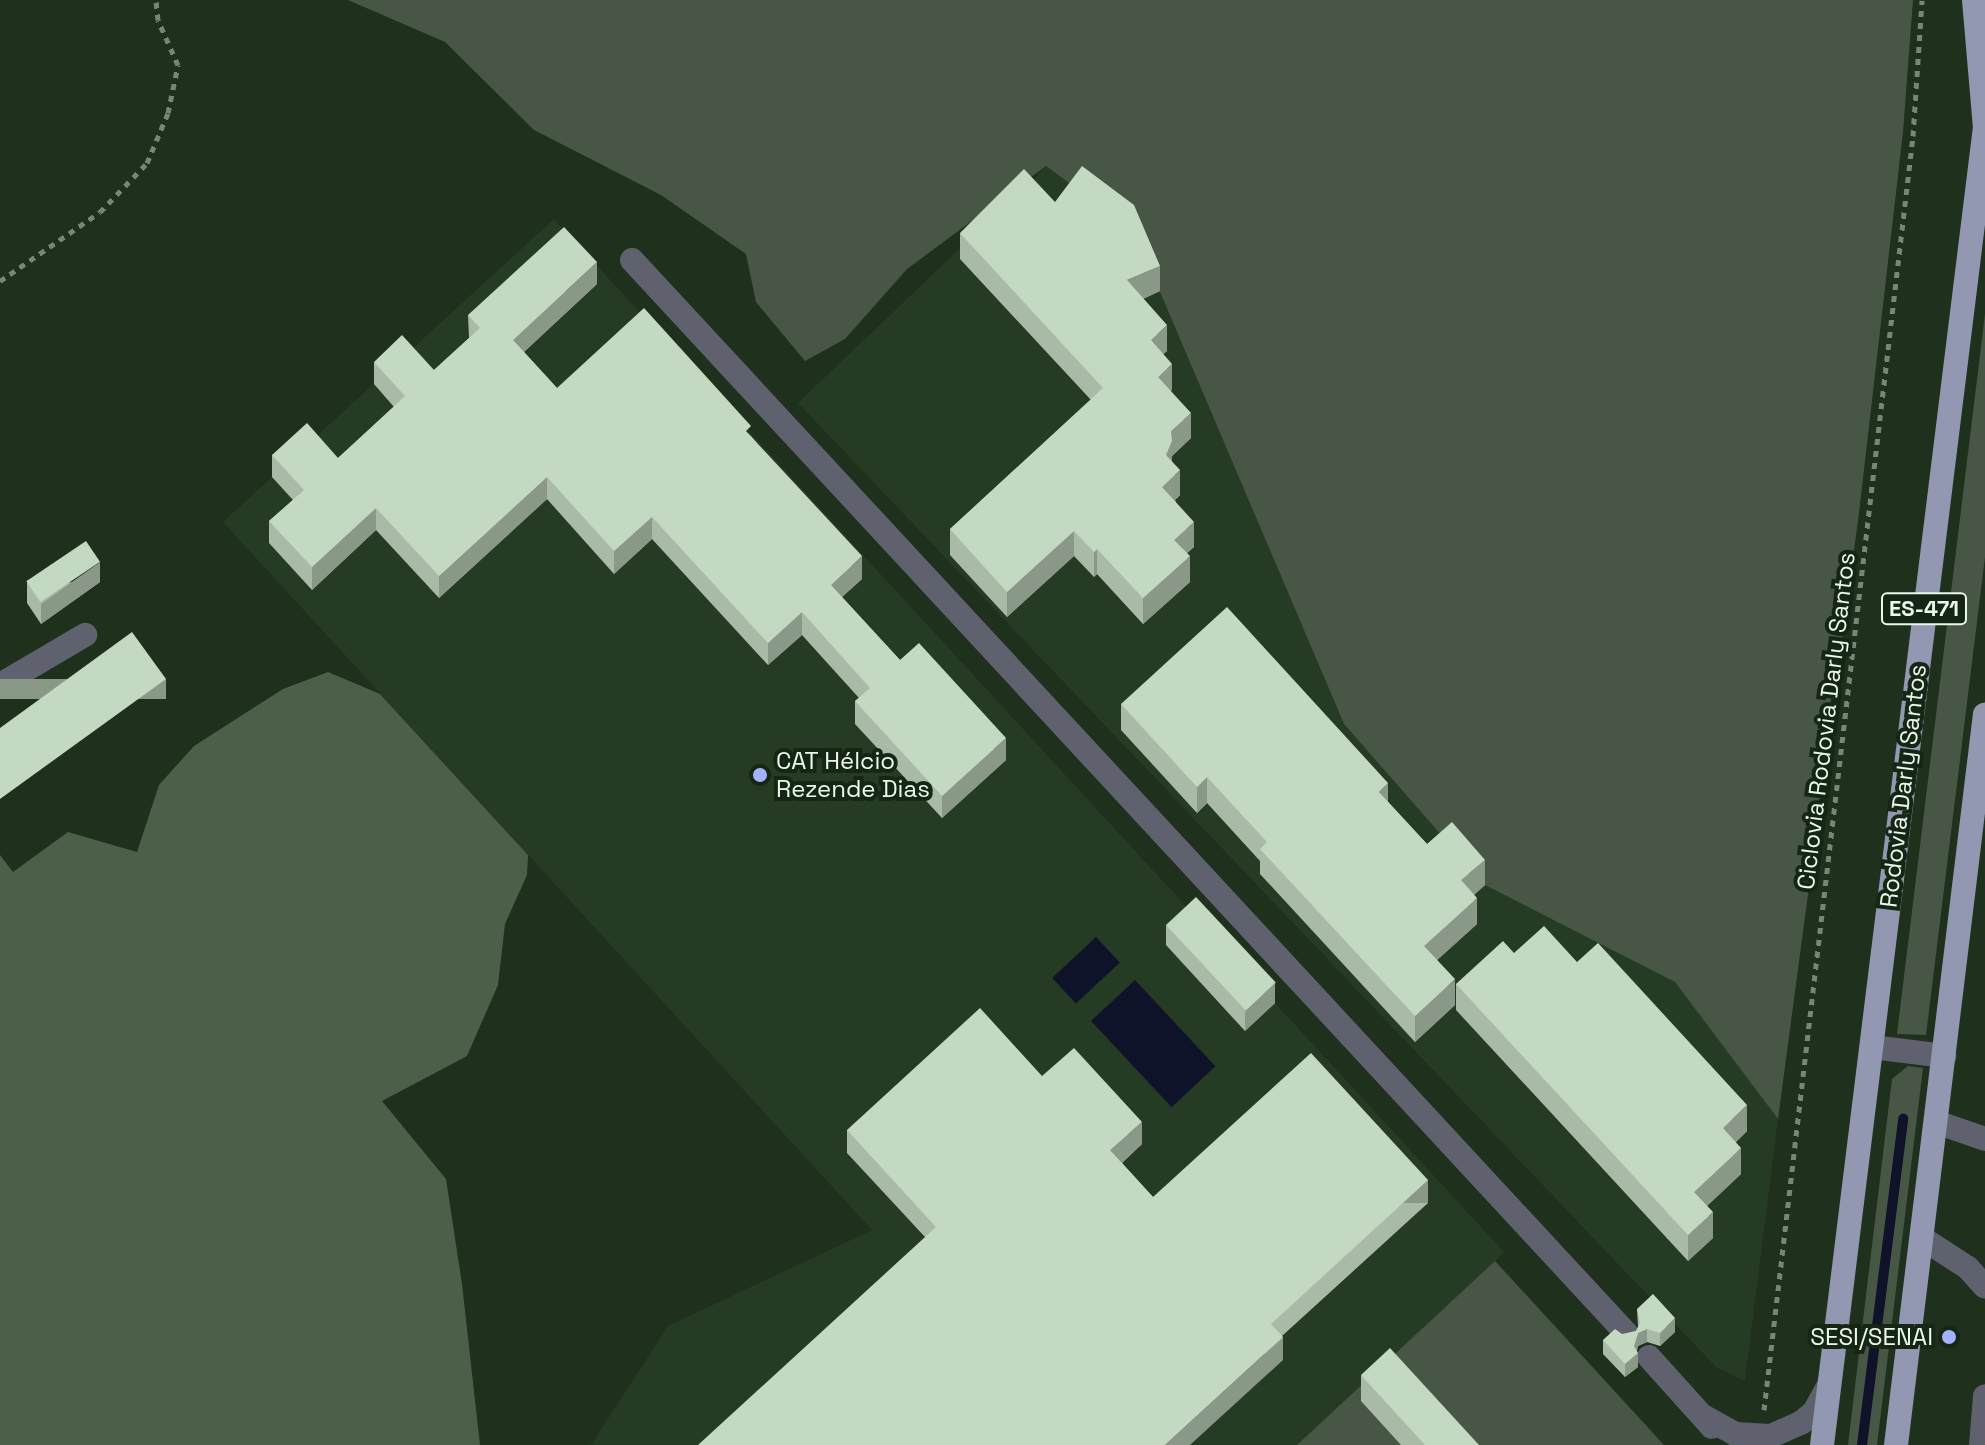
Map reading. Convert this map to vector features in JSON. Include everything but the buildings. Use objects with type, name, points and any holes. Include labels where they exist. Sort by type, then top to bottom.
[{"type":"main road","name":"Rodovia Darly Santos","points":[[1822,1445],[1985,128],[1974,0]]},
{"type":"main road","points":[[1896,1445],[1985,714]]},
{"type":"lane","points":[[632,260],[1626,1333]]},
{"type":"lane","points":[[0,685],[85,635]]},
{"type":"lane","points":[[1872,1047],[1944,1056]]},
{"type":"lane","points":[[1936,1122],[1985,1139]]},
{"type":"lane","points":[[1922,1238],[1968,1268],[1985,1287]]},
{"type":"lane","points":[[1649,1357],[1725,1445]]},
{"type":"lane","points":[[1703,1416],[1735,1434],[1761,1436],[1788,1430],[1814,1412],[1830,1383]]},
{"type":"lane","points":[[1981,1445],[1985,1396]]},
{"type":"path","points":[[0,281],[100,212],[147,163],[168,113],[178,65],[158,20],[156,0]]},
{"type":"path","name":"Ciclovia Rodovia Darly Santos","points":[[1761,1436],[1913,136],[1922,0]]},
{"type":"shaded area","points":[[348,0],[1913,0],[1903,132],[1859,513],[1778,1119],[1675,982],[1485,885],[1344,724],[1134,231],[1046,166],[907,269],[845,339],[805,361],[756,302],[746,254],[661,195],[534,130],[445,42]]},
{"type":"shaded area","points":[[1046,166],[1134,231],[1344,724],[1485,885],[1675,982],[1778,1119],[1745,1381],[1717,1368],[798,403]]},
{"type":"shaded area","name":"CAT Hélcio Rezende Dias","points":[[554,219],[1504,1252],[1495,1261],[1664,1445],[591,1445],[668,1326],[872,1230],[223,522]]},
{"type":"shaded area","points":[[1985,314],[1985,557],[1926,1035],[1897,1034]]},
{"type":"shaded area","points":[[328,672],[380,694],[528,855],[527,875],[505,924],[498,985],[467,1056],[382,1101],[446,1179],[462,1284],[480,1445],[0,1445],[0,855],[13,872],[68,832],[137,852],[159,785],[194,746],[283,689]]},
{"type":"shaded area","points":[[1908,1066],[1923,1068],[1877,1445],[1848,1445],[1892,1079]]},
{"type":"shaded area","points":[[1495,1261],[1664,1445],[1297,1445]]},
{"type":"water","points":[[1096,937],[1120,963],[1076,1004],[1052,978]]},
{"type":"water","points":[[1135,980],[1215,1066],[1172,1107],[1091,1021]]},
{"type":"waterway","points":[[1862,1445],[1903,1119]]},
{"type":"place","name":"CAT Hélcio Rezende Dias","points":[[760,775]]},
{"type":"place","name":"SESI/SENAI","points":[[1949,1337]]}]
